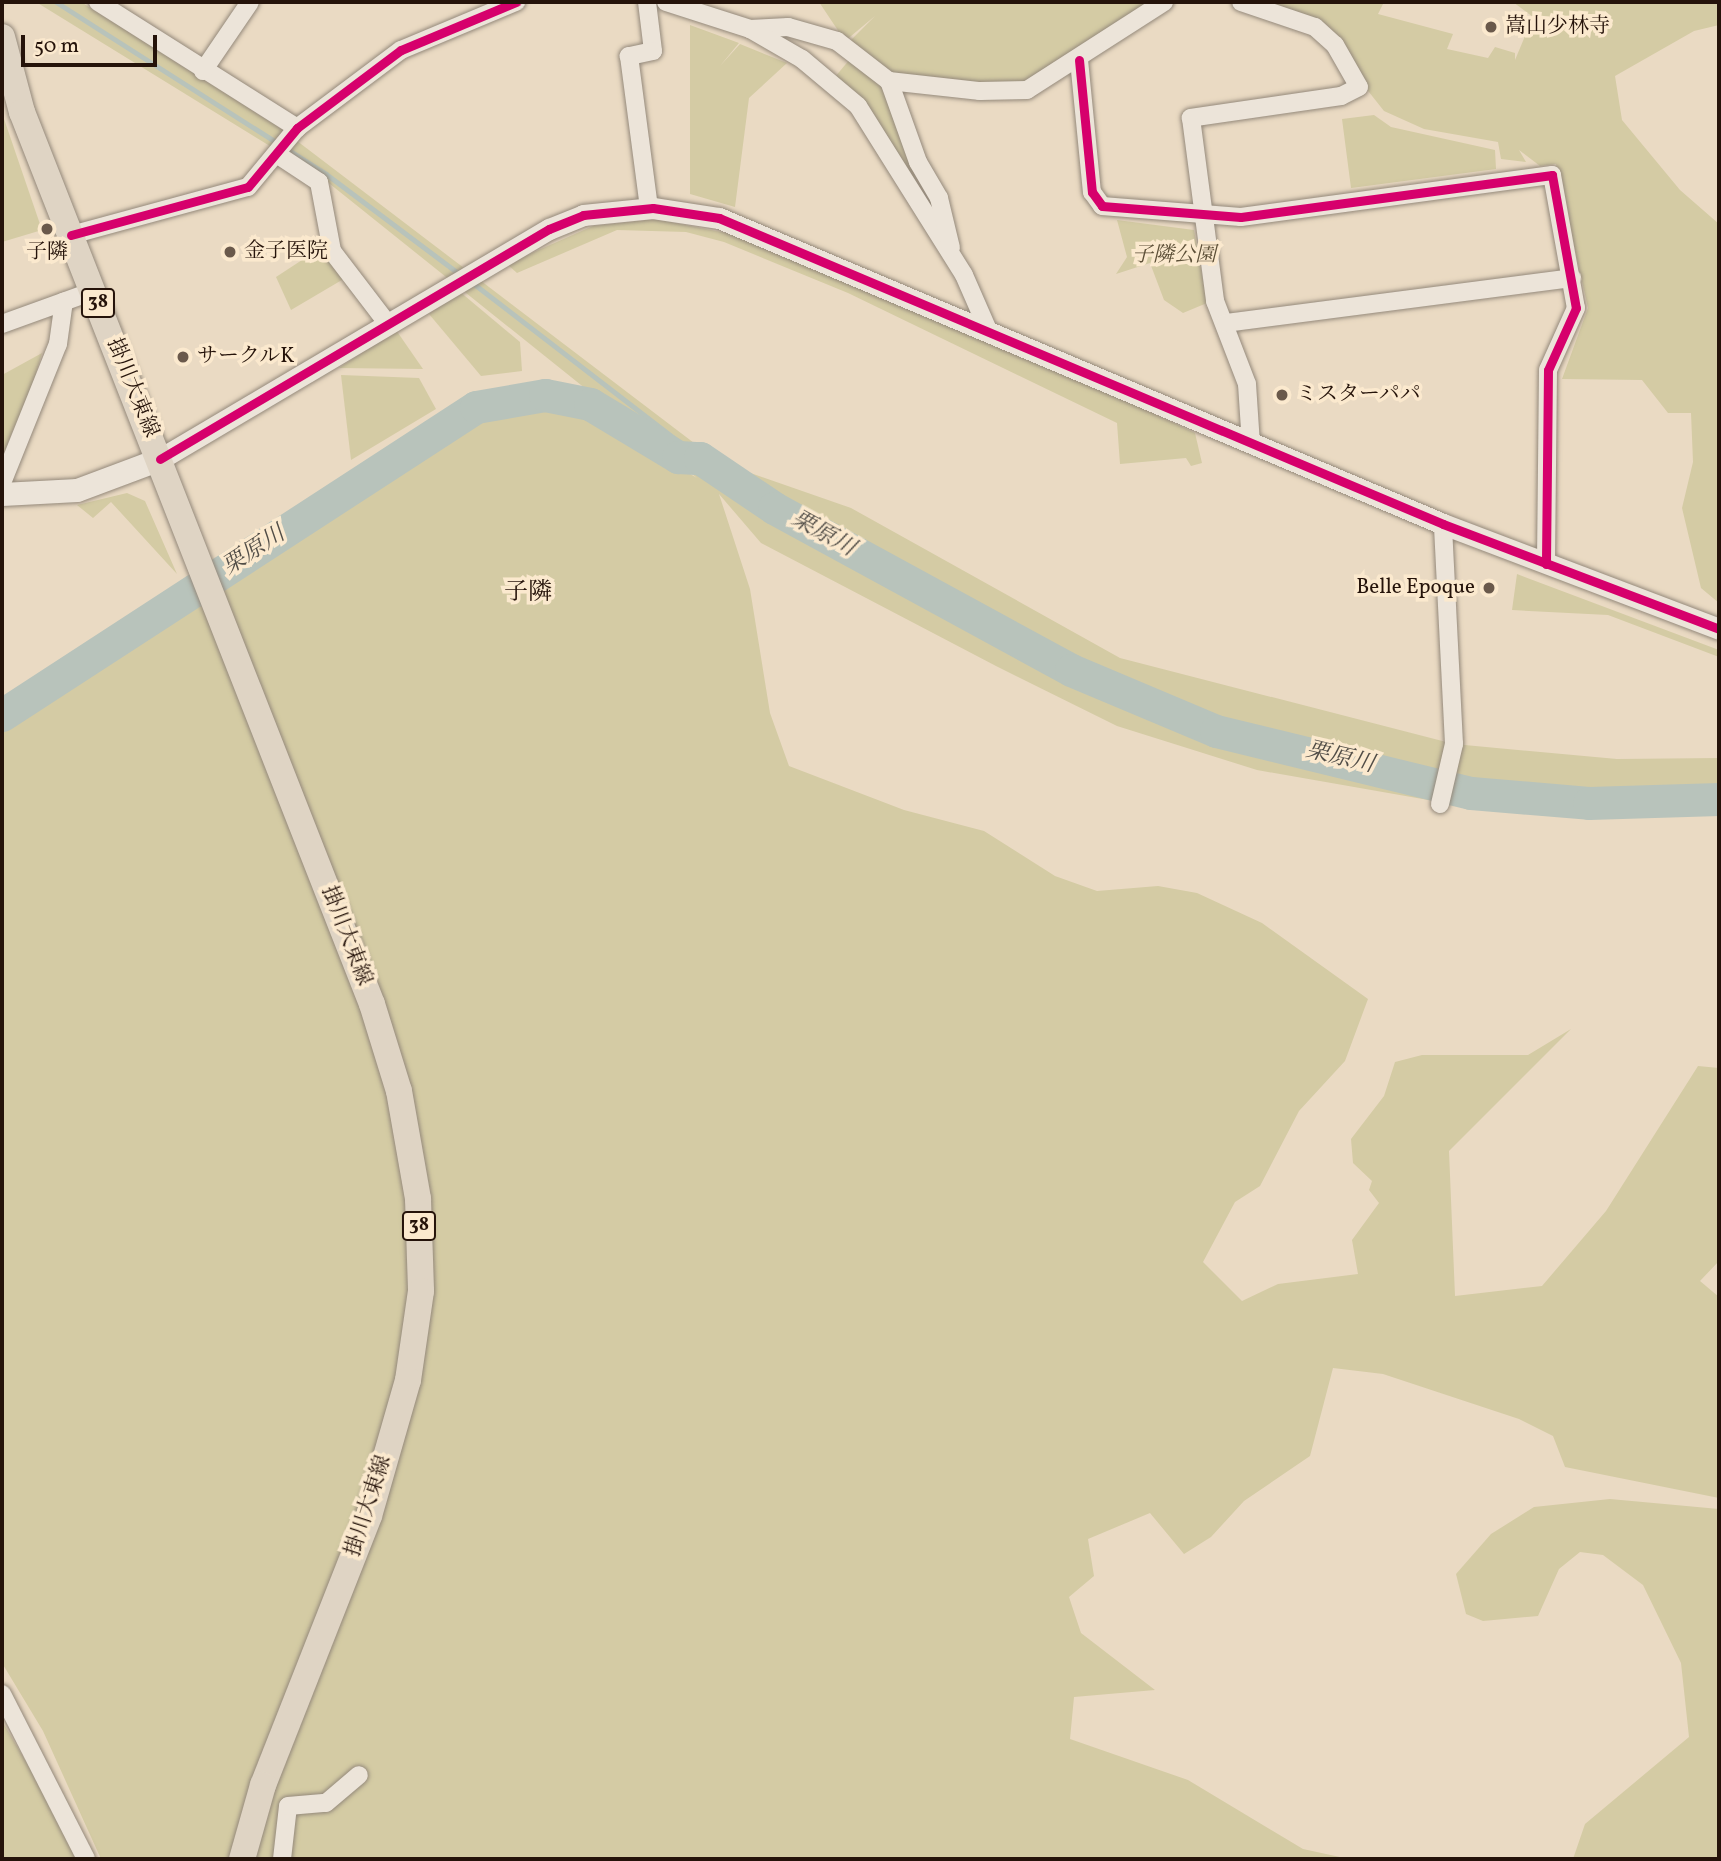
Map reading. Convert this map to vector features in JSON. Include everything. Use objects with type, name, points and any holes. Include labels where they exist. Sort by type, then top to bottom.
[{"type":"main road","name":"掛川大東線","points":[[2,37],[22,112],[372,1004],[399,1091],[418,1199],[421,1291],[408,1380],[369,1516],[263,1785],[242,1859]]},
{"type":"main road","points":[[2,494],[77,490],[160,459]]},
{"type":"street","points":[[98,2],[293,132]]},
{"type":"street","points":[[203,71],[250,2]]},
{"type":"street","points":[[71,235],[226,197],[248,187],[279,153],[293,132],[401,50],[516,2]]},
{"type":"street","points":[[647,2],[653,51],[629,56],[649,208]]},
{"type":"street","points":[[666,2],[750,29],[802,59],[858,106],[954,261],[988,331]]},
{"type":"street","points":[[889,81],[1027,90],[1079,60],[1163,2]]},
{"type":"street","points":[[1241,2],[1315,27],[1335,45],[1359,87],[1341,96],[1191,118],[1214,301],[1226,323],[1247,384],[1251,444]]},
{"type":"street","points":[[750,29],[788,27],[837,41],[889,81],[918,162],[939,198],[954,261]]},
{"type":"street","points":[[1079,60],[1093,192],[1102,206],[1202,217],[1552,175],[1576,308],[1548,370],[1546,564]]},
{"type":"street","points":[[279,153],[319,182],[332,251],[387,323]]},
{"type":"street","points":[[160,459],[475,269],[583,215],[649,208],[719,218],[1443,524],[1719,629]]},
{"type":"street","points":[[1226,323],[1572,278]]},
{"type":"street","points":[[2,324],[93,291]]},
{"type":"street","points":[[2,483],[58,344],[64,301]]},
{"type":"street","points":[[1440,804],[1450,764],[1443,524]]},
{"type":"street","points":[[2,1694],[86,1859]]},
{"type":"street","points":[[282,1859],[288,1805],[326,1803],[359,1774]]},
{"type":"green space","points":[[36,2],[81,2],[280,128],[719,462],[851,508],[1120,658],[1454,744],[1617,759],[1719,758],[1719,811],[1660,815],[1491,811],[1257,770],[1117,726],[996,666],[761,543],[719,494],[750,589],[770,713],[789,766],[904,810],[984,831],[1055,876],[1097,891],[1158,886],[1197,893],[1262,923],[1368,999],[1345,1061],[1299,1111],[1260,1186],[1235,1202],[1203,1262],[1242,1301],[1278,1284],[1358,1274],[1352,1240],[1379,1203],[1369,1190],[1372,1181],[1353,1163],[1351,1139],[1384,1096],[1395,1062],[1422,1055],[1528,1055],[1571,1029],[1449,1151],[1455,1296],[1542,1286],[1606,1211],[1698,1066],[1719,1068],[1719,1261],[1700,1281],[1719,1297],[1719,1498],[1565,1467],[1553,1436],[1519,1419],[1383,1374],[1333,1368],[1310,1456],[1244,1501],[1211,1537],[1184,1554],[1150,1513],[1088,1539],[1094,1576],[1069,1597],[1081,1633],[1155,1690],[1074,1697],[1070,1739],[1188,1780],[1303,1849],[1349,1859],[101,1859],[43,1731],[2,1663],[2,724],[184,608],[251,556],[372,491],[424,451],[512,401],[569,403],[697,478],[325,180]]},
{"type":"green space","points":[[819,2],[1153,2],[1030,88],[889,81],[844,47],[875,16],[845,41]]},
{"type":"green space","points":[[1258,2],[1384,2],[1378,14],[1453,34],[1447,49],[1488,58],[1495,47],[1515,53],[1515,60],[1533,17],[1513,2],[1719,2],[1719,25],[1694,31],[1615,76],[1622,120],[1680,190],[1719,224],[1719,603],[1701,588],[1682,508],[1693,462],[1691,413],[1668,413],[1642,380],[1562,379],[1588,308],[1556,164],[1540,166],[1519,150],[1526,162],[1501,159],[1498,142],[1424,129],[1384,111],[1319,29]]},
{"type":"green space","points":[[690,25],[739,43],[720,66],[740,44],[787,63],[749,98],[735,207],[690,194]]},
{"type":"green space","points":[[850,59],[884,82],[919,172],[908,181],[835,77]]},
{"type":"green space","points":[[2,113],[42,230],[2,242]]},
{"type":"green space","points":[[1374,115],[1391,127],[1495,150],[1496,169],[1351,188],[1342,119]]},
{"type":"green space","points":[[655,219],[731,234],[1125,400],[1195,433],[1202,463],[1191,466],[1186,458],[1120,464],[1117,423],[848,293],[724,242],[686,232],[617,230],[517,273],[507,264],[593,226]]},
{"type":"green space","name":"子隣公園","points":[[1117,220],[1194,230],[1207,303],[1183,313],[1164,300],[1150,263],[1116,274],[1127,257]]},
{"type":"green space","points":[[322,247],[347,277],[291,310],[276,277]]},
{"type":"green space","points":[[459,291],[520,342],[522,371],[481,376],[429,314]]},
{"type":"green space","points":[[396,330],[423,369],[339,368]]},
{"type":"green space","points":[[42,353],[34,380],[2,457],[2,375]]},
{"type":"green space","points":[[341,375],[419,378],[436,409],[351,460]]},
{"type":"green space","points":[[127,493],[145,501],[177,574],[111,502],[93,518],[77,505]]},
{"type":"green space","points":[[1517,574],[1719,650],[1719,657],[1608,615],[1512,610]]},
{"type":"green space","points":[[1610,1499],[1719,1509],[1719,1859],[1573,1859],[1585,1824],[1689,1737],[1681,1663],[1643,1585],[1603,1555],[1580,1552],[1559,1569],[1538,1616],[1483,1621],[1466,1614],[1456,1574],[1491,1534],[1534,1507]]},
{"type":"green space","points":[[2,1721],[51,1804],[76,1859],[2,1859]]},
{"type":"waterway","points":[[56,2],[326,174],[462,276]]},
{"type":"waterway","points":[[470,281],[700,458]]},
{"type":"waterway","name":"栗原川","points":[[2,715],[476,407],[545,395],[590,404],[678,457],[700,458],[774,508],[1071,670],[1216,731],[1471,793],[1589,803],[1719,799]]},
{"type":"cycle path","points":[[71,235],[248,187],[297,128],[401,50],[516,2]]},
{"type":"cycle path","points":[[1079,60],[1092,192],[1102,206],[1241,217],[1552,175],[1576,308],[1548,370],[1546,564]]},
{"type":"cycle path","points":[[160,459],[549,229],[583,215],[653,208],[719,218],[1443,524],[1719,629]]},
{"type":"place","name":"嵩山少林寺","points":[[1491,27]]},
{"type":"place","name":"子隣","points":[[47,229]]},
{"type":"place","name":"金子医院","points":[[230,252]]},
{"type":"place","name":"サークルK","points":[[183,357]]},
{"type":"place","name":"ミスターパパ","points":[[1282,395]]},
{"type":"place","name":"Belle Epoque","points":[[1489,588]]},
{"type":"district","name":"子隣","points":[[528,594]]}]
